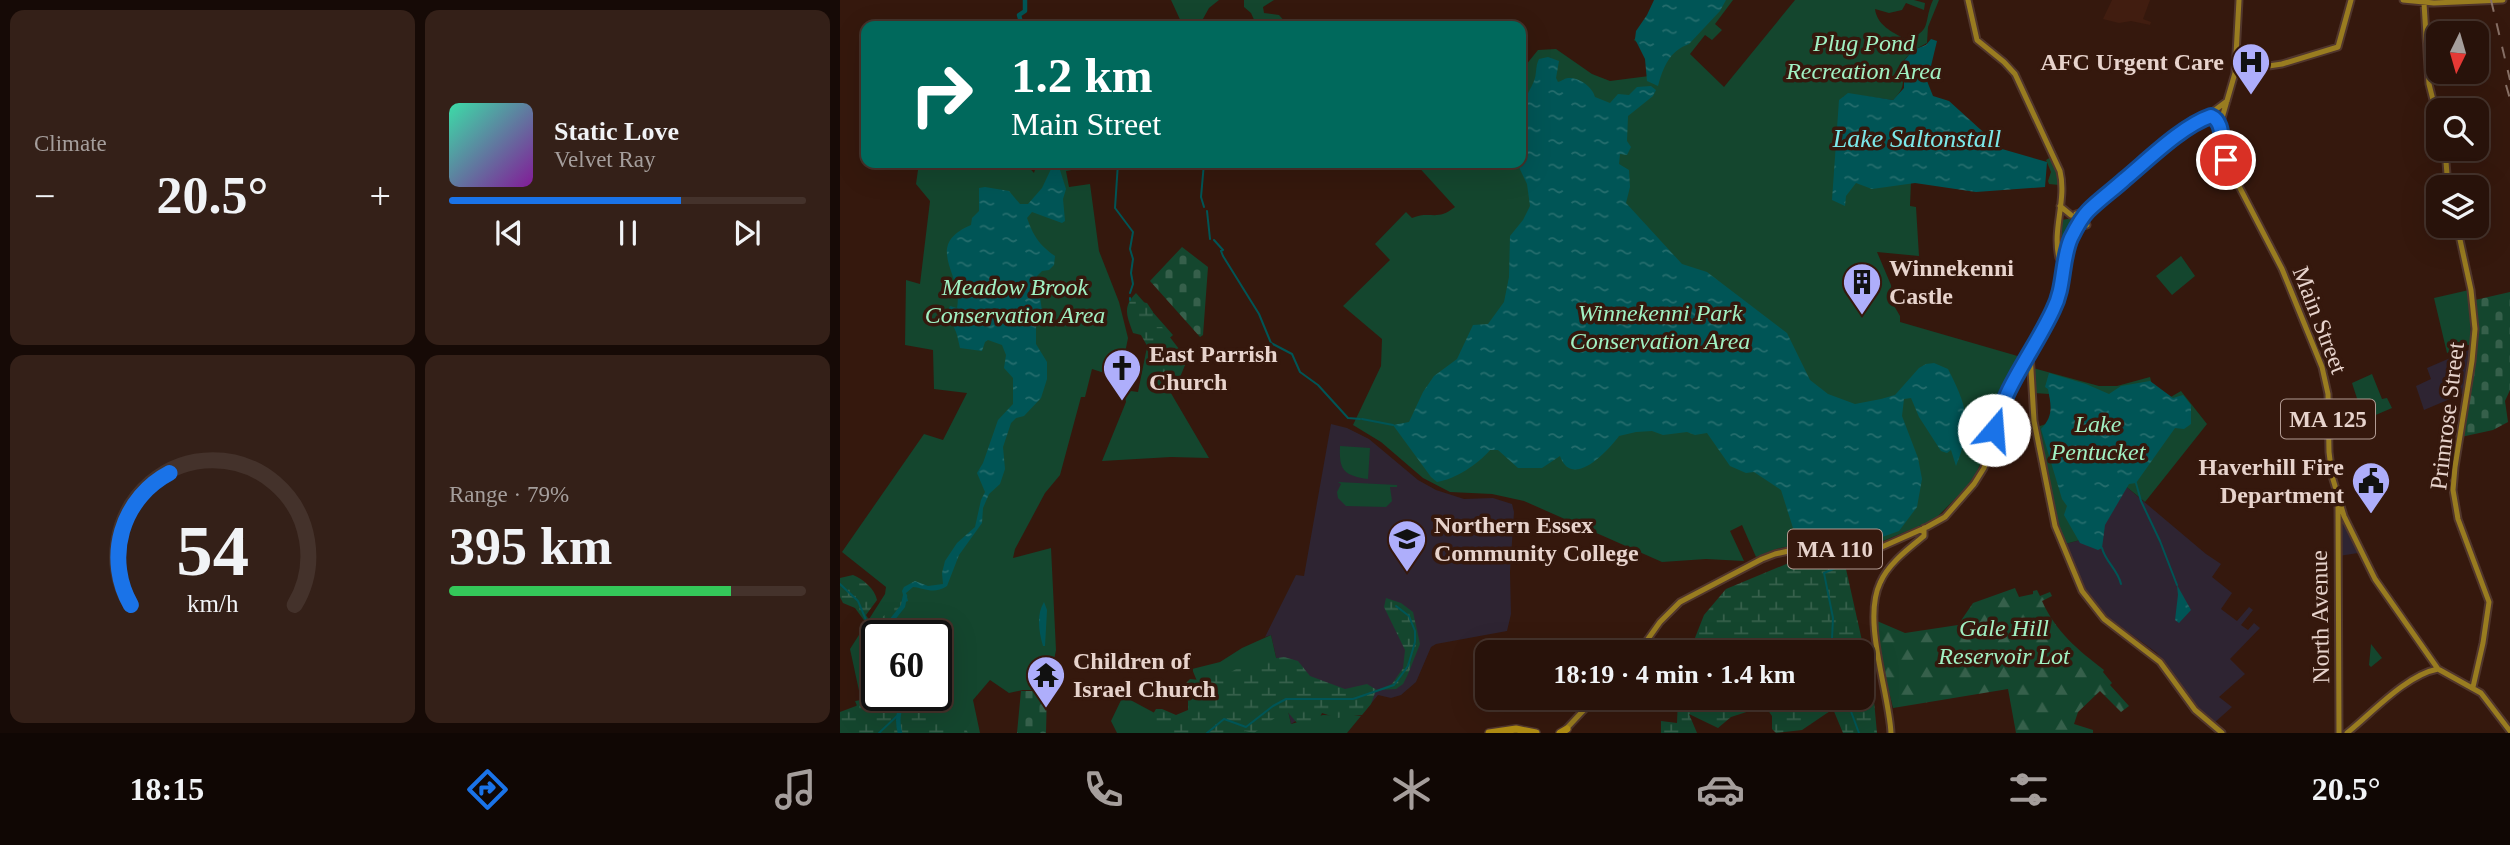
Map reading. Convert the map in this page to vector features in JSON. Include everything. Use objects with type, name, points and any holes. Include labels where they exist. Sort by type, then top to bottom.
[{"type":"highway","points":[[1489,733],[1516,729],[1536,733]]},
{"type":"highway","points":[[1504,733],[1524,733]]},
{"type":"main road","points":[[1968,0],[1977,40],[2011,69],[2032,106],[2062,174],[2057,245],[2059,258],[2064,261]]},
{"type":"main road","name":"Main Street","points":[[2239,0],[2235,71],[2223,112],[2221,141],[2226,160],[2276,256],[2322,367],[2328,394],[2329,452],[2338,500],[2371,573],[2438,669],[2481,693],[2510,731]]},
{"type":"main road","points":[[2235,71],[2282,64],[2337,47],[2351,0]]},
{"type":"main road","points":[[2405,0],[2424,3],[2503,0]]},
{"type":"main road","points":[[2424,3],[2429,84],[2432,98]]},
{"type":"main road","name":"MA 110","points":[[1647,640],[1680,602],[1762,559],[1807,547],[1875,550],[1945,517],[1974,484],[1983,468],[2002,402],[2061,292],[2064,261],[2076,228],[2089,210],[2167,145],[2227,100]]},
{"type":"main road","points":[[2212,113],[2223,112]]},
{"type":"main road","points":[[2212,113],[2221,124]]},
{"type":"main road","points":[[2060,205],[2063,210],[2073,215],[2089,210]]},
{"type":"main road","points":[[2076,228],[2087,225]]},
{"type":"main road","name":"Primrose Street","points":[[2460,238],[2471,290],[2474,329],[2453,490],[2458,519],[2489,602],[2487,626],[2473,687]]},
{"type":"main road","points":[[2030,349],[2034,421],[2055,526],[2082,591],[2104,619],[2160,662],[2195,710],[2222,733]]},
{"type":"main road","name":"North Avenue","points":[[2338,500],[2336,522],[2342,732]]},
{"type":"main road","points":[[1891,733],[1877,646],[1875,597],[1887,571],[1924,536],[1923,529]]},
{"type":"main road","points":[[2342,732],[2398,690],[2420,676],[2438,669]]},
{"type":"main road","points":[[1563,732],[1584,710]]},
{"type":"shaded area","points":[[2112,0],[2150,0],[2143,19],[2151,22],[2150,25],[2103,19]]},
{"type":"shaded area","points":[[2471,349],[2464,393],[2424,410],[2416,386],[2431,379],[2427,368]]},
{"type":"shaded area","name":"Northern Essex Community College","points":[[1331,424],[1347,428],[1369,439],[1418,480],[1436,490],[1464,499],[1493,498],[1512,504],[1511,614],[1507,631],[1431,647],[1416,682],[1401,695],[1391,698],[1378,695],[1364,712],[1320,712],[1302,717],[1291,724],[1271,635],[1265,637],[1296,575],[1304,576]]},
{"type":"shaded area","points":[[2123,484],[2221,564],[2212,577],[2232,593],[2221,609],[2237,621],[2249,607],[2253,610],[2241,625],[2248,630],[2254,623],[2260,628],[2230,659],[2245,674],[2219,697],[2232,707],[2214,723],[2196,706],[2157,653],[2102,613],[2088,597],[2065,544],[2080,540],[2103,524]]},
{"type":"shaded area","points":[[2341,515],[2358,553],[2339,556]]},
{"type":"green space","points":[[1171,0],[1219,0],[1209,8],[1202,21],[1181,21]]},
{"type":"green space","points":[[1244,0],[1274,0],[1263,7],[1264,13],[1279,15],[1284,21],[1255,21],[1244,7]]},
{"type":"green space","name":"Winnekenni Park Conservation Area","points":[[1657,0],[1733,0],[1715,24],[1722,30],[1712,40],[1705,35],[1690,54],[1724,87],[1795,0],[1914,0],[1925,3],[1924,10],[1906,3],[1902,10],[1889,13],[1875,9],[1882,24],[1905,39],[1924,30],[1933,0],[1939,0],[1928,27],[1927,43],[1912,51],[1899,66],[1903,84],[1893,100],[1849,94],[1843,97],[1845,194],[1856,180],[1911,181],[1910,206],[1916,207],[1919,256],[1877,252],[1891,285],[1893,304],[1900,316],[1900,322],[2021,357],[1996,406],[1981,463],[1975,475],[1934,520],[1869,547],[1806,543],[1776,549],[1756,557],[1742,525],[1730,531],[1744,561],[1706,559],[1662,562],[1524,501],[1492,494],[1450,492],[1423,478],[1381,442],[1353,425],[1381,366],[1382,339],[1343,306],[1390,260],[1375,244],[1406,212],[1412,218],[1443,214],[1455,207],[1420,168],[1526,168],[1526,65],[1538,50],[1556,49],[1592,74],[1610,81],[1649,76],[1646,50],[1634,40]]},
{"type":"green space","points":[[2051,157],[2059,175],[2059,185],[2049,184],[2048,181],[2051,172],[2046,160]]},
{"type":"green space","name":"Meadow Brook Conservation Area","points":[[918,168],[1030,168],[1034,173],[1036,168],[1071,168],[1072,170],[1066,171],[1069,187],[1090,184],[1099,251],[1119,302],[1128,338],[1120,378],[1092,369],[1085,397],[1081,397],[1060,475],[1045,493],[1015,549],[1013,558],[1051,548],[1056,650],[1048,690],[1009,693],[990,680],[973,700],[980,733],[867,730],[855,701],[861,700],[861,711],[952,711],[952,620],[868,620],[885,594],[886,587],[842,552],[924,434],[943,440],[967,393],[934,389],[933,350],[905,345],[906,280],[920,284],[930,201],[916,184]]},
{"type":"green space","points":[[2074,218],[2077,221],[2062,257],[2059,241],[2061,220]]},
{"type":"green space","points":[[1182,247],[1208,267],[1203,335],[1200,337],[1150,281]]},
{"type":"green space","points":[[2181,256],[2195,276],[2172,295],[2156,276]]},
{"type":"green space","points":[[2469,290],[2471,344],[2447,353],[2434,298]]},
{"type":"green space","points":[[2510,292],[2510,390],[2505,401],[2508,422],[2493,430],[2461,437],[2477,344],[2475,300]]},
{"type":"green space","points":[[1136,293],[1173,335],[1153,353],[1169,380],[1165,383],[1209,458],[1102,461],[1126,402],[1124,390],[1138,392],[1149,337],[1133,333],[1129,322],[1127,307]]},
{"type":"green space","points":[[1130,300],[1147,303],[1153,312],[1152,320],[1156,327],[1162,327],[1179,349],[1177,358],[1185,365],[1178,382],[1164,378],[1149,362],[1150,351],[1128,312]]},
{"type":"green space","name":"Lake Pentucket","points":[[2033,368],[2099,386],[2117,386],[2150,377],[2152,385],[2169,398],[2181,391],[2207,424],[2145,502],[2123,484],[2080,540],[2065,544],[2059,530],[2037,427],[2049,423],[2053,410],[2049,394],[2034,393]]},
{"type":"green space","points":[[2372,374],[2382,399],[2387,398],[2392,408],[2364,420],[2352,383]]},
{"type":"green space","points":[[1340,446],[1370,448],[1368,479],[1353,476],[1344,470],[1340,461]]},
{"type":"green space","points":[[1338,482],[1397,487],[1390,487],[1392,501],[1386,507],[1346,506],[1338,498],[1337,492],[1341,484]]},
{"type":"green space","points":[[1808,555],[1837,556],[1844,560],[1862,640],[1694,640],[1704,615],[1726,589]]},
{"type":"green space","points":[[853,575],[874,592],[877,600],[866,615],[869,620],[864,620],[855,608],[843,603],[840,597],[840,578]]},
{"type":"green space","name":"Gale Hill Reservoir Lot","points":[[2015,588],[2019,597],[2033,594],[2033,591],[2037,590],[2040,596],[2050,592],[2052,596],[2042,601],[2054,622],[2077,648],[2104,670],[2112,683],[2110,685],[2129,706],[2121,712],[2100,691],[2078,712],[2074,724],[2093,730],[2093,733],[2016,733],[2008,689],[1893,708],[1879,650],[1877,621],[1905,633],[1958,625],[1973,603]]},
{"type":"green space","points":[[904,597],[906,600],[899,616],[905,620],[869,620],[884,616]]},
{"type":"green space","points":[[1386,598],[1401,603],[1413,612],[1420,644],[1403,684],[1396,689],[1377,690],[1392,684],[1403,668],[1405,650],[1384,607]]},
{"type":"green space","name":"Meadow Brook Conservation Area","points":[[861,632],[861,700],[850,649]]},
{"type":"green space","points":[[1271,635],[1291,724],[1323,715],[1361,716],[1347,733],[1227,733],[1208,708],[1192,669],[1220,662]]},
{"type":"green space","points":[[2371,644],[2382,658],[2371,667],[2369,665]]},
{"type":"green space","points":[[861,651],[861,692],[858,668]]},
{"type":"green space","points":[[1284,657],[1298,661],[1310,676],[1345,689],[1367,684],[1377,690],[1362,715],[1337,718],[1322,713],[1318,721],[1303,730],[1286,710],[1254,733],[1155,733],[1153,714],[1156,709],[1176,715],[1188,710],[1188,701],[1181,688],[1190,679],[1199,680],[1221,672],[1231,672],[1248,662]]},
{"type":"green space","points":[[1021,691],[1047,691],[1046,733],[1017,733]]},
{"type":"green space","points":[[1123,696],[1192,733],[1117,733],[1111,721]]},
{"type":"green space","points":[[861,701],[861,711],[939,711],[942,723],[966,729],[968,733],[840,733],[840,712],[856,706]]},
{"type":"green space","points":[[1874,701],[1877,733],[1843,733],[1833,710],[1874,710]]},
{"type":"green space","points":[[1678,710],[1753,710],[1731,717],[1718,728],[1689,714],[1697,733],[1661,733],[1661,721],[1677,723]]},
{"type":"green space","points":[[1768,710],[1832,710],[1802,730],[1776,733],[1772,729],[1772,716]]},
{"type":"water","points":[[1654,0],[1726,0],[1720,11],[1689,44],[1672,56],[1658,86],[1647,81],[1645,59],[1635,39],[1636,31]]},
{"type":"water","name":"Lake Saltonstall","points":[[1931,39],[1937,41],[1930,70],[1925,76],[1933,96],[1949,101],[2002,149],[2047,162],[2045,187],[1976,192],[1915,183],[1872,189],[1856,183],[1846,196],[1845,206],[1832,200],[1839,100],[1848,93],[1893,100],[1904,88],[1904,75],[1899,67],[1913,50],[1926,45]]},
{"type":"water","points":[[1548,57],[1559,61],[1556,78],[1558,82],[1567,78],[1577,79],[1589,87],[1595,97],[1610,103],[1618,94],[1629,95],[1637,87],[1651,86],[1656,90],[1653,96],[1628,116],[1627,141],[1631,147],[1627,155],[1620,154],[1619,164],[1629,170],[1630,187],[1626,203],[1682,264],[1707,272],[1787,333],[1810,380],[1828,394],[1855,404],[1881,399],[1895,395],[1919,368],[1926,364],[1934,363],[1948,369],[1963,405],[1965,439],[1956,466],[1951,450],[1947,453],[1941,451],[1919,417],[1911,398],[1904,399],[1902,416],[1918,458],[1922,479],[1917,507],[1899,531],[1871,541],[1853,542],[1793,528],[1781,490],[1754,472],[1746,473],[1730,466],[1707,433],[1663,435],[1652,431],[1619,436],[1599,458],[1581,469],[1566,466],[1560,456],[1542,468],[1518,468],[1498,450],[1490,450],[1452,478],[1437,482],[1431,477],[1393,425],[1409,422],[1434,376],[1457,359],[1473,325],[1488,324],[1504,302],[1509,277],[1510,236],[1530,206],[1527,184],[1519,168],[1526,168],[1526,96],[1534,81],[1539,59]]},
{"type":"water","points":[[1051,169],[1060,170],[1066,189],[1063,199],[1065,221],[1062,223],[1032,212],[1027,218],[1037,239],[1055,256],[1054,265],[1037,276],[1042,311],[1036,327],[1036,344],[1047,362],[1047,379],[1041,398],[1024,416],[1011,423],[1003,447],[1005,469],[1000,484],[989,494],[983,508],[982,523],[959,555],[947,586],[933,591],[913,587],[906,593],[908,601],[905,602],[902,591],[915,581],[928,586],[943,584],[945,561],[957,543],[975,527],[985,492],[977,473],[998,420],[1013,404],[1013,378],[1004,368],[1006,355],[1002,345],[988,340],[982,351],[960,348],[948,314],[950,306],[957,308],[958,296],[948,262],[949,242],[957,233],[971,225],[972,218],[979,211],[979,188],[1009,191],[1020,204],[1028,204],[1042,188]]},
{"type":"water","name":"Lake Pentucket","points":[[2049,373],[2109,394],[2121,386],[2150,381],[2173,398],[2183,395],[2191,405],[2191,424],[2184,429],[2175,428],[2136,483],[2129,484],[2105,525],[2102,548],[2098,550],[2080,543],[2064,515],[2067,506],[2062,499],[2041,429],[2048,420],[2050,410],[2048,389],[2045,387]]},
{"type":"water","points":[[2177,585],[2191,610],[2179,623],[2175,620]]},
{"type":"water","points":[[1044,602],[1047,610],[1043,646],[1039,618]]},
{"type":"waterway","points":[[1021,21],[1019,15],[1025,11],[1025,0]]},
{"type":"waterway","points":[[1055,173],[1056,168]]},
{"type":"waterway","points":[[1118,168],[1115,208],[1133,232],[1130,249],[1133,259],[1133,284],[1130,293]]},
{"type":"waterway","points":[[1204,168],[1201,197],[1204,207]]},
{"type":"waterway","points":[[1207,211],[1210,239]]},
{"type":"waterway","points":[[1214,240],[1223,250],[1223,256],[1259,314],[1271,343],[1292,354],[1300,372],[1318,385],[1348,418],[1360,419]]},
{"type":"waterway","points":[[1362,419],[1393,425]]},
{"type":"waterway","points":[[2136,483],[2177,585]]},
{"type":"waterway","points":[[2102,548],[2121,584]]},
{"type":"waterway","points":[[1832,640],[1833,618],[1824,573],[1840,566],[1845,555]]},
{"type":"waterway","points":[[840,584],[858,601],[866,620]]},
{"type":"waterway","points":[[892,620],[903,606],[905,596]]},
{"type":"waterway","points":[[1207,733],[1224,719],[1246,727],[1286,699],[1353,699],[1394,685],[1408,666],[1415,642],[1415,631],[1409,616],[1396,606]]},
{"type":"waterway","points":[[1850,710],[1859,733]]},
{"type":"waterway","points":[[900,711],[900,733]]},
{"type":"waterway","points":[[879,733],[898,715]]},
{"type":"railway","points":[[2491,0],[2510,80]]},
{"type":"railway","points":[[2506,85],[2510,99]]},
{"type":"place","name":"AFC Urgent Care","points":[[2251,96]]},
{"type":"place","name":"Winnekenni Castle","points":[[1862,316]]},
{"type":"place","name":"East Parrish Church","points":[[1122,402]]},
{"type":"place","name":"Haverhill Fire Department","points":[[2371,515]]},
{"type":"place","name":"Northern Essex Community College","points":[[1407,573]]},
{"type":"place","name":"Children of Israel Church","points":[[1046,709]]},
{"type":"route","points":[[1994,430],[2002,402],[2013,379],[2057,303],[2063,284],[2064,261],[2068,248],[2076,228],[2087,212],[2202,119],[2215,117],[2221,124],[2221,141],[2226,160]]},
{"type":"park label","name":"Plug Pond Recreation Area","points":[[1864,57]]}]
